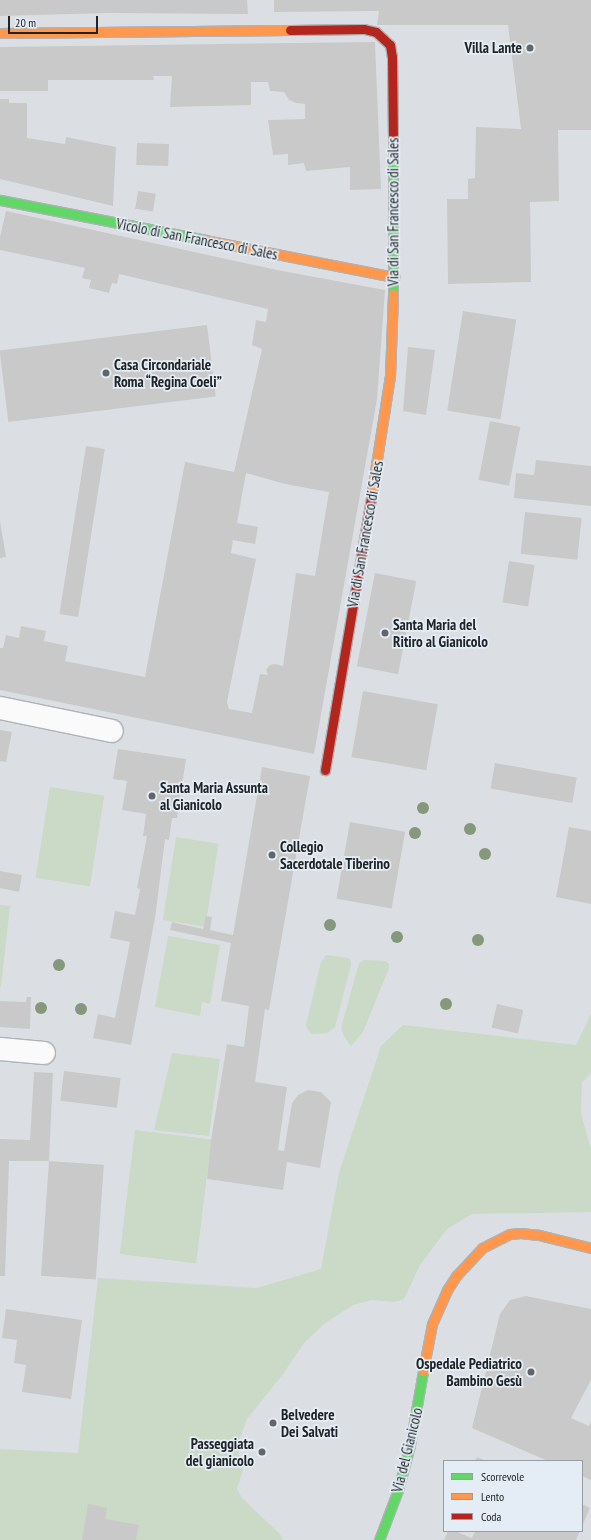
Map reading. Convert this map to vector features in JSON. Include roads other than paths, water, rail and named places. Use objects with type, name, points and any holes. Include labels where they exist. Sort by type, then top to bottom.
[{"type":"street","name":"Via di San Francesco di Sales","points":[[0,33],[364,29],[376,32],[390,45],[392,57],[394,277],[391,357],[384,418],[325,770]]},
{"type":"street","name":"Vicolo di San Francesco di Sales","points":[[0,200],[394,277]]},
{"type":"street","points":[[0,708],[112,731]]},
{"type":"street","points":[[0,1050],[44,1053]]},
{"type":"street","name":"Via del Gianicolo","points":[[379,1540],[392,1507],[405,1466],[418,1409],[432,1324],[447,1290],[463,1267],[482,1248],[499,1238],[510,1234],[520,1233],[539,1235],[591,1248]]},
{"type":"place","name":"Villa Lante","points":[[530,48]]},
{"type":"place","name":"Casa Circondariale Roma “Regina Coeli”","points":[[106,373]]},
{"type":"place","name":"Santa Maria del Ritiro al Gianicolo","points":[[385,633]]},
{"type":"place","name":"Santa Maria Assunta al Gianicolo","points":[[152,796]]},
{"type":"place","name":"Collegio Sacerdotale Tiberino","points":[[272,855]]},
{"type":"place","name":"Ospedale Pediatrico Bambino Gesù","points":[[531,1372]]},
{"type":"place","name":"Belvedere Dei Salvati","points":[[273,1423]]},
{"type":"place","name":"Passeggiata del gianicolo","points":[[262,1452]]}]
